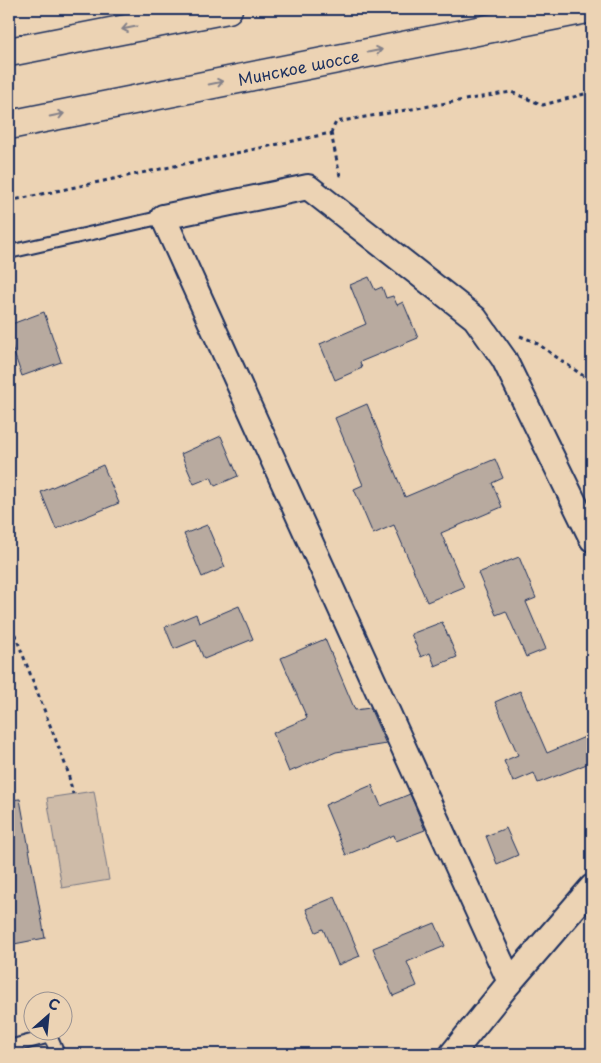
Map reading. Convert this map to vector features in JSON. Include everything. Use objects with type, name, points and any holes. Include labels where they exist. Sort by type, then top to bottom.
[{"type":"highway","points":[[9,52],[228,9]]},
{"type":"highway","name":"Минское шоссе","points":[[9,125],[587,9]]},
{"type":"street","points":[[510,982],[163,217],[308,187],[475,318],[504,359],[592,539]]},
{"type":"street","points":[[452,1054],[510,982],[592,886]]},
{"type":"lane","points":[[9,252],[163,217]]},
{"type":"lane","points":[[9,1047],[50,1036],[58,1054]]},
{"type":"path","points":[[340,176],[331,133],[336,122],[511,92],[543,105],[592,92]]},
{"type":"path","points":[[9,201],[331,133]]},
{"type":"path","points":[[518,335],[535,342],[592,382]]},
{"type":"path","points":[[9,620],[67,769],[73,794]]},
{"type":"shaded area","points":[[94,791],[109,880],[62,888],[47,798]]},
{"type":"building","points":[[369,277],[375,290],[382,287],[386,298],[393,296],[397,305],[403,302],[418,338],[360,362],[362,368],[335,380],[320,344],[366,324],[350,285]]},
{"type":"building","points":[[44,312],[61,362],[22,376],[9,339],[9,325]]},
{"type":"building","points":[[367,404],[405,497],[495,459],[503,478],[492,483],[502,507],[441,533],[464,587],[427,602],[394,525],[373,534],[354,489],[363,485],[335,418]]},
{"type":"building","points":[[221,436],[238,476],[215,486],[211,477],[194,484],[181,454]]},
{"type":"building","points":[[103,465],[119,503],[56,529],[41,492]]},
{"type":"building","points":[[207,525],[225,567],[202,577],[184,534]]},
{"type":"building","points":[[519,557],[536,598],[526,602],[546,649],[526,657],[506,611],[496,615],[478,573]]},
{"type":"building","points":[[239,606],[253,639],[204,659],[196,640],[174,649],[165,627],[196,614],[199,623]]},
{"type":"building","points":[[442,622],[457,657],[435,666],[430,653],[421,657],[411,634]]},
{"type":"building","points":[[325,639],[355,710],[370,708],[386,744],[336,752],[289,772],[273,733],[307,718],[281,658]]},
{"type":"building","points":[[520,691],[547,753],[592,734],[592,762],[538,783],[534,773],[513,782],[504,761],[518,755],[495,702]]},
{"type":"building","points":[[372,785],[381,806],[410,794],[425,830],[396,841],[394,835],[346,855],[325,805]]},
{"type":"building","points":[[20,799],[45,938],[9,945],[9,800]]},
{"type":"building","points":[[506,828],[518,855],[497,864],[486,836]]},
{"type":"building","points":[[335,897],[360,956],[338,965],[323,929],[316,932],[306,909]]},
{"type":"building","points":[[435,923],[445,946],[407,962],[417,986],[393,996],[373,948]]}]
